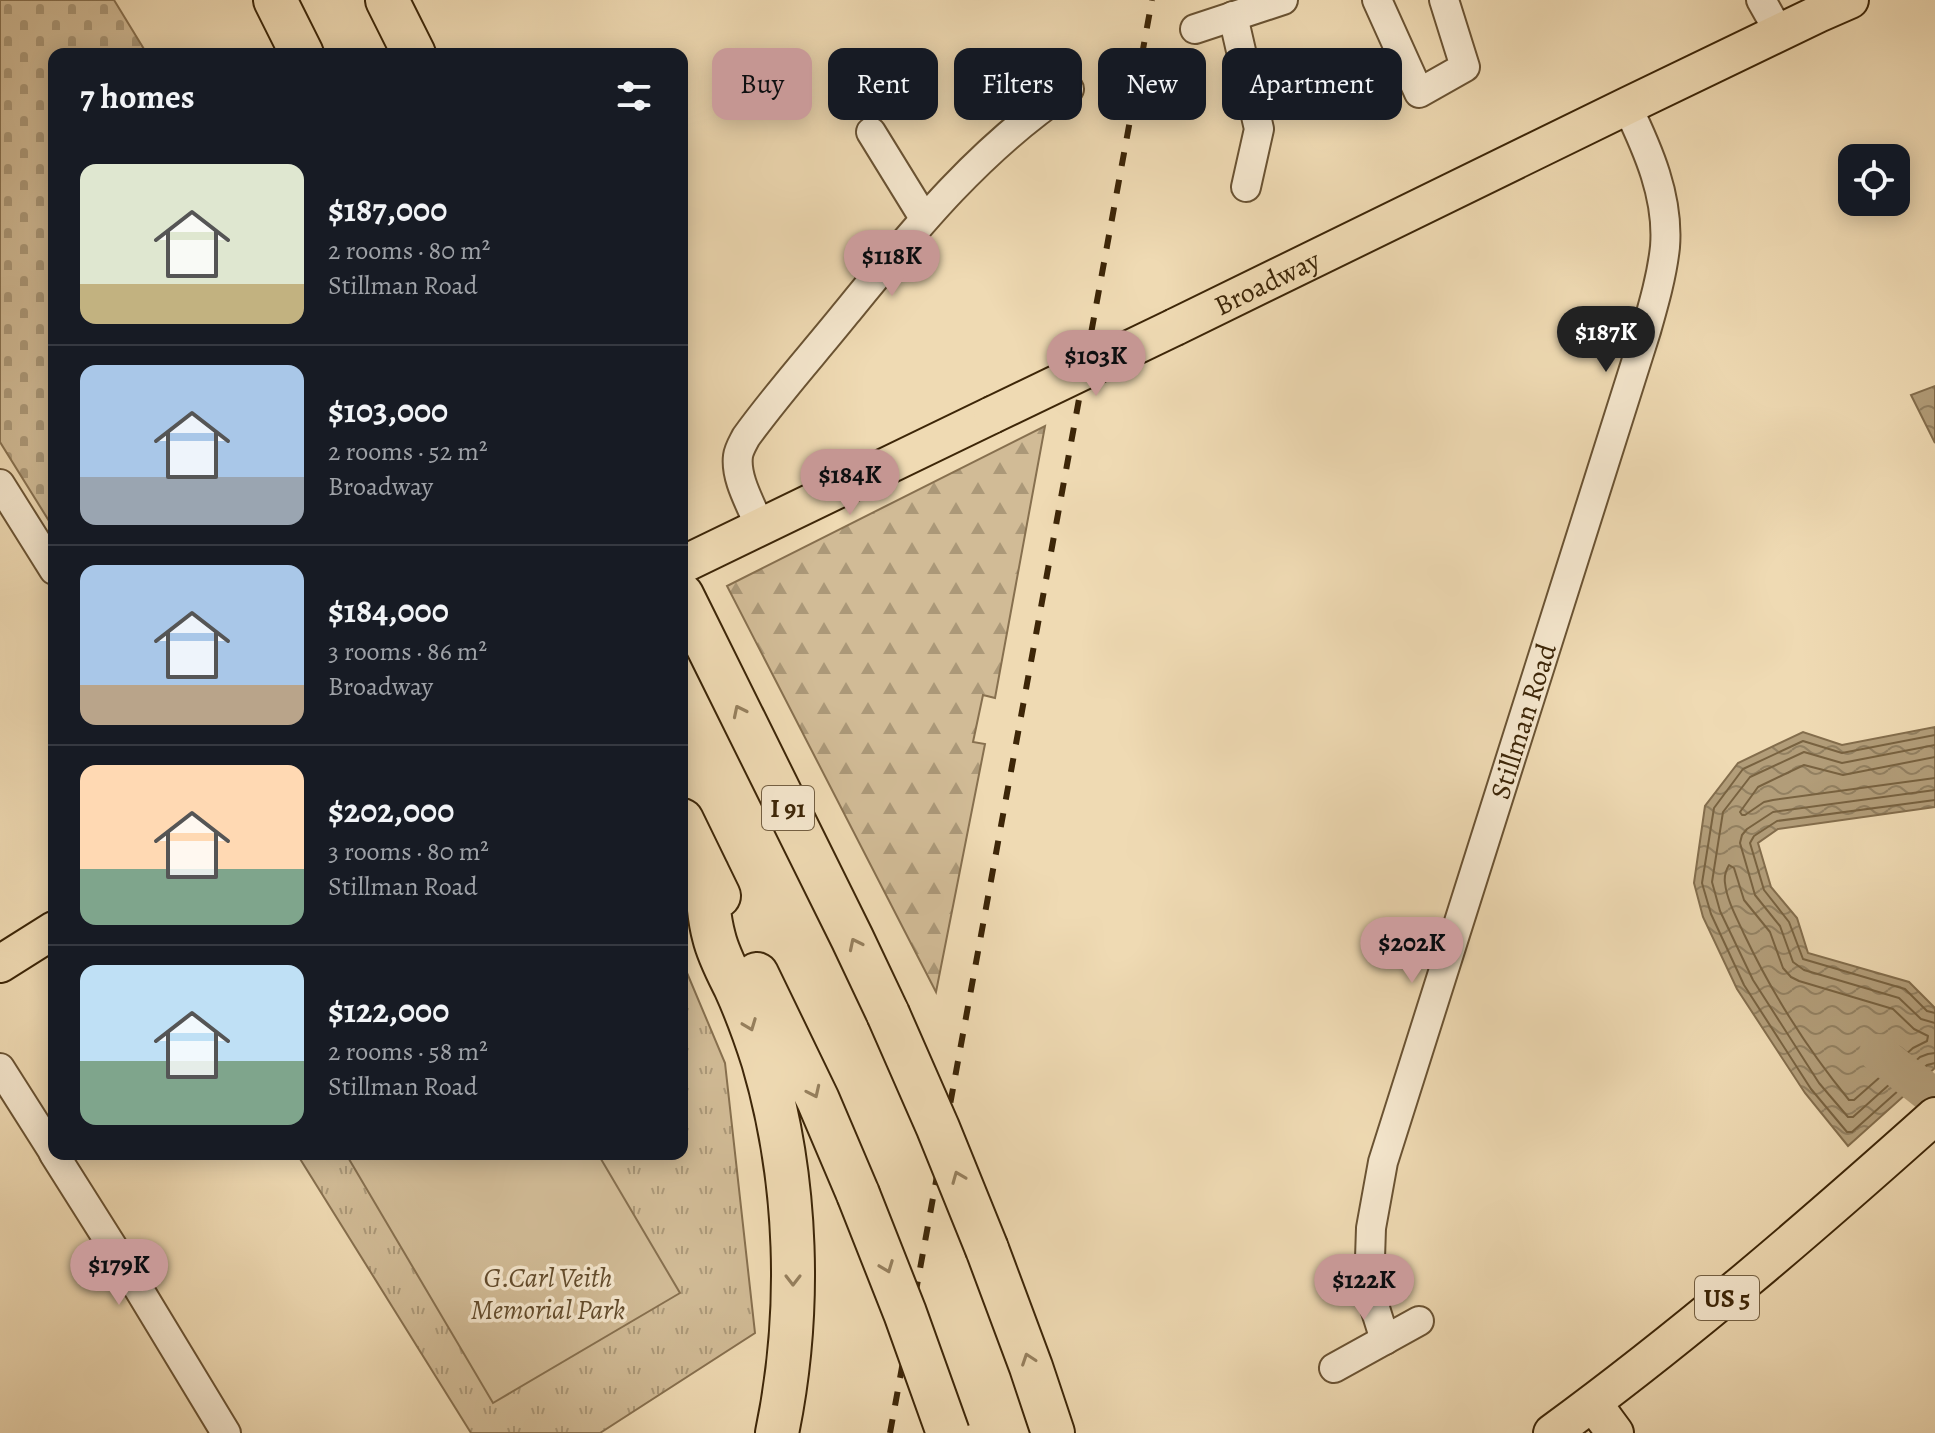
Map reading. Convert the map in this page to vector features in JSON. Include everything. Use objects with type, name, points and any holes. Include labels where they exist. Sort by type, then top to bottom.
[{"type":"highway","points":[[275,0],[299,48]]},
{"type":"highway","points":[[387,0],[411,48]]},
{"type":"highway","name":"I 91","points":[[688,598],[888,1014],[938,1128],[987,1249],[1053,1433]]},
{"type":"highway","points":[[688,832],[805,1072],[858,1194],[910,1325],[948,1433]]},
{"type":"highway","points":[[707,871],[714,940],[747,1015],[763,1062],[787,1183],[792,1243],[792,1317],[786,1384],[777,1433]]},
{"type":"main road","name":"Broadway","points":[[688,584],[760,527],[1850,0]]},
{"type":"main road","points":[[0,964],[48,934]]},
{"type":"main road","name":"US 5","points":[[1552,1433],[1739,1288],[1935,1116]]},
{"type":"main road","points":[[1593,1403],[1615,1433]]},
{"type":"street","points":[[1195,29],[1283,0]]},
{"type":"street","points":[[1377,0],[1419,93],[1465,67],[1444,0]]},
{"type":"street","points":[[1761,0],[1779,32]]},
{"type":"street","points":[[1233,16],[1259,129],[1246,187]]},
{"type":"street","name":"Stillman Road","points":[[1385,1340],[1369,1289],[1371,1228],[1383,1162],[1658,286],[1665,246],[1660,192],[1651,159],[1627,106]]},
{"type":"street","points":[[760,527],[740,473],[738,455],[754,426],[924,218],[961,179],[1027,120]]},
{"type":"street","points":[[871,132],[924,218]]},
{"type":"street","points":[[0,484],[48,560]]},
{"type":"street","points":[[0,1068],[48,1144]]},
{"type":"street","points":[[58,1160],[226,1433]]},
{"type":"street","points":[[1334,1368],[1419,1321]]},
{"type":"green space","points":[[0,0],[114,0],[143,48],[48,48],[48,519],[0,442]]},
{"type":"green space","points":[[1045,426],[995,698],[983,695],[973,742],[985,744],[936,992],[727,586]]},
{"type":"green space","name":"G.Carl Veith Memorial Park","points":[[688,975],[725,1063],[755,1333],[600,1433],[471,1433],[301,1160],[688,1160]]},
{"type":"green space","points":[[350,1160],[602,1160],[680,1293],[493,1403]]},
{"type":"water","points":[[1935,386],[1935,443],[1911,395]]},
{"type":"water","points":[[1935,727],[1935,807],[1778,829],[1758,843],[1771,887],[1797,918],[1808,953],[1909,982],[1935,1008],[1935,1068],[1848,1146],[1805,1093],[1737,989],[1703,917],[1694,883],[1705,806],[1738,763],[1803,732],[1842,745]]},
{"type":"waterway","points":[[1878,1053],[1935,1098]]},
{"type":"railway","points":[[890,1433],[1152,0]]}]
